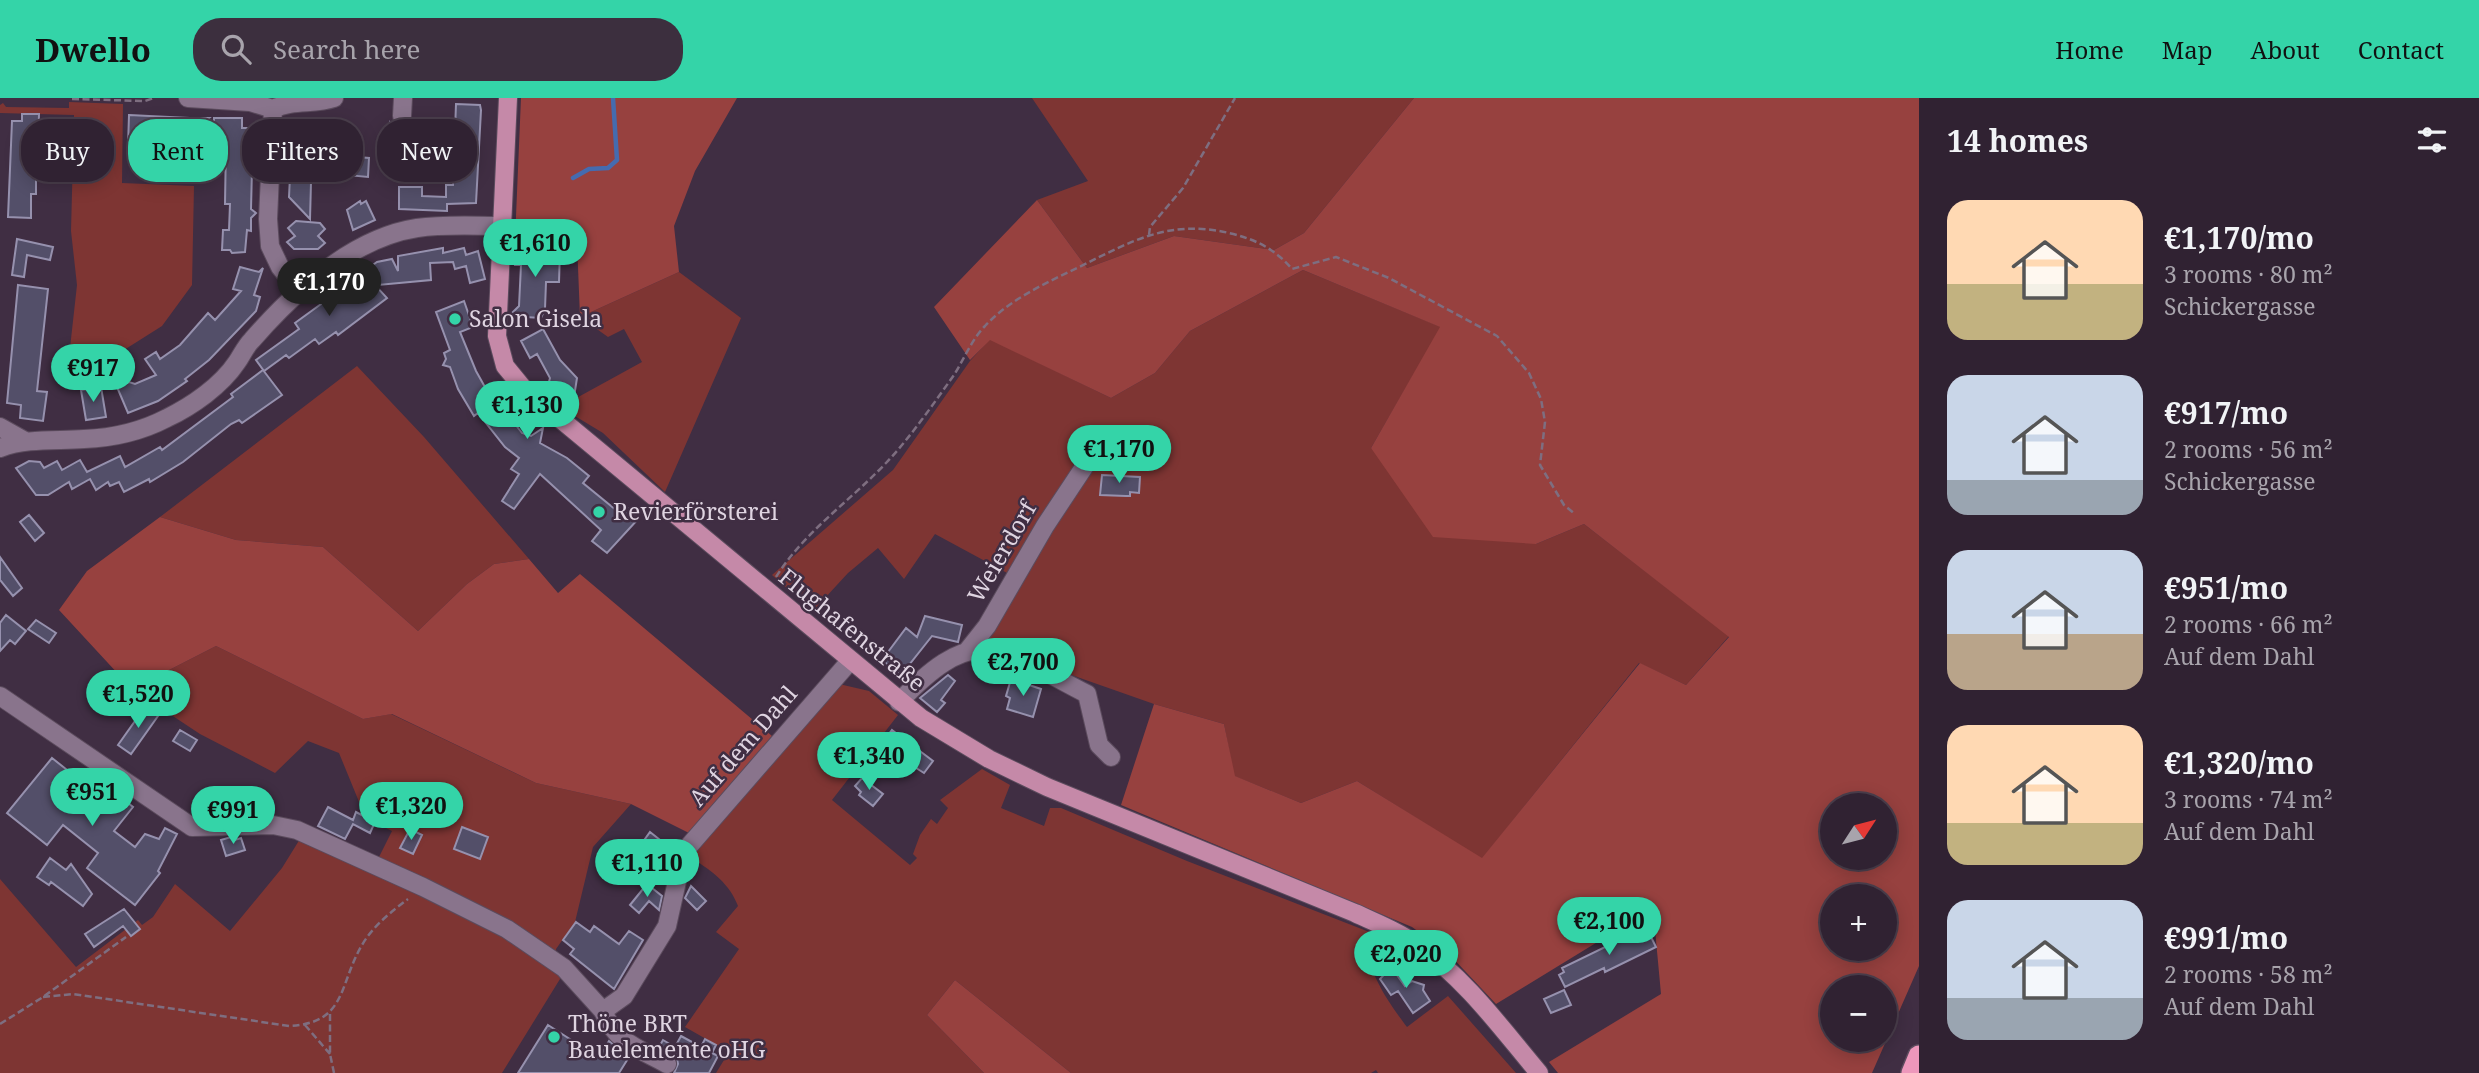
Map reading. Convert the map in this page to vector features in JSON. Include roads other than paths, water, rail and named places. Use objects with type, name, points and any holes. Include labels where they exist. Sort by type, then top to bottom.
[{"type":"highway","points":[[1912,1073],[1919,1056]]},
{"type":"main road","name":"Flughafenstraße","points":[[508,98],[497,335],[499,351],[512,377],[899,702],[965,746],[1047,787],[1355,913],[1404,936],[1462,983],[1539,1073]]},
{"type":"street","points":[[188,98],[250,102],[274,109],[294,101],[334,98]]},
{"type":"street","points":[[402,116],[403,98]]},
{"type":"street","points":[[274,109],[268,234],[274,257],[299,291]]},
{"type":"street","points":[[0,448],[24,441],[110,437],[177,413],[210,391],[237,363],[242,351],[268,321],[299,291],[347,257],[391,235],[417,228],[502,226]]},
{"type":"street","points":[[0,427],[24,441]]},
{"type":"street","name":"Weierdorf","points":[[899,702],[930,670],[968,650],[987,626],[1045,526],[1100,443]]},
{"type":"street","points":[[968,650],[992,649],[1009,654],[1087,695],[1099,744],[1111,757]]},
{"type":"street","name":"Auf dem Dahl","points":[[603,1011],[624,996],[667,926],[682,859],[689,846],[850,661]]},
{"type":"street","points":[[0,696],[192,827],[274,825],[297,830],[423,887],[507,929],[564,968],[603,1011],[610,1029],[619,1038],[667,1064]]},
{"type":"waterway","points":[[573,178],[589,169],[608,168],[617,160],[613,98]]},
{"type":"place","name":"Salon Gisela","points":[[455,319]]},
{"type":"place","name":"Revierförsterei","points":[[599,512]]},
{"type":"place","name":"Thöne BRT Bauelemente oHG","points":[[554,1037]]}]
